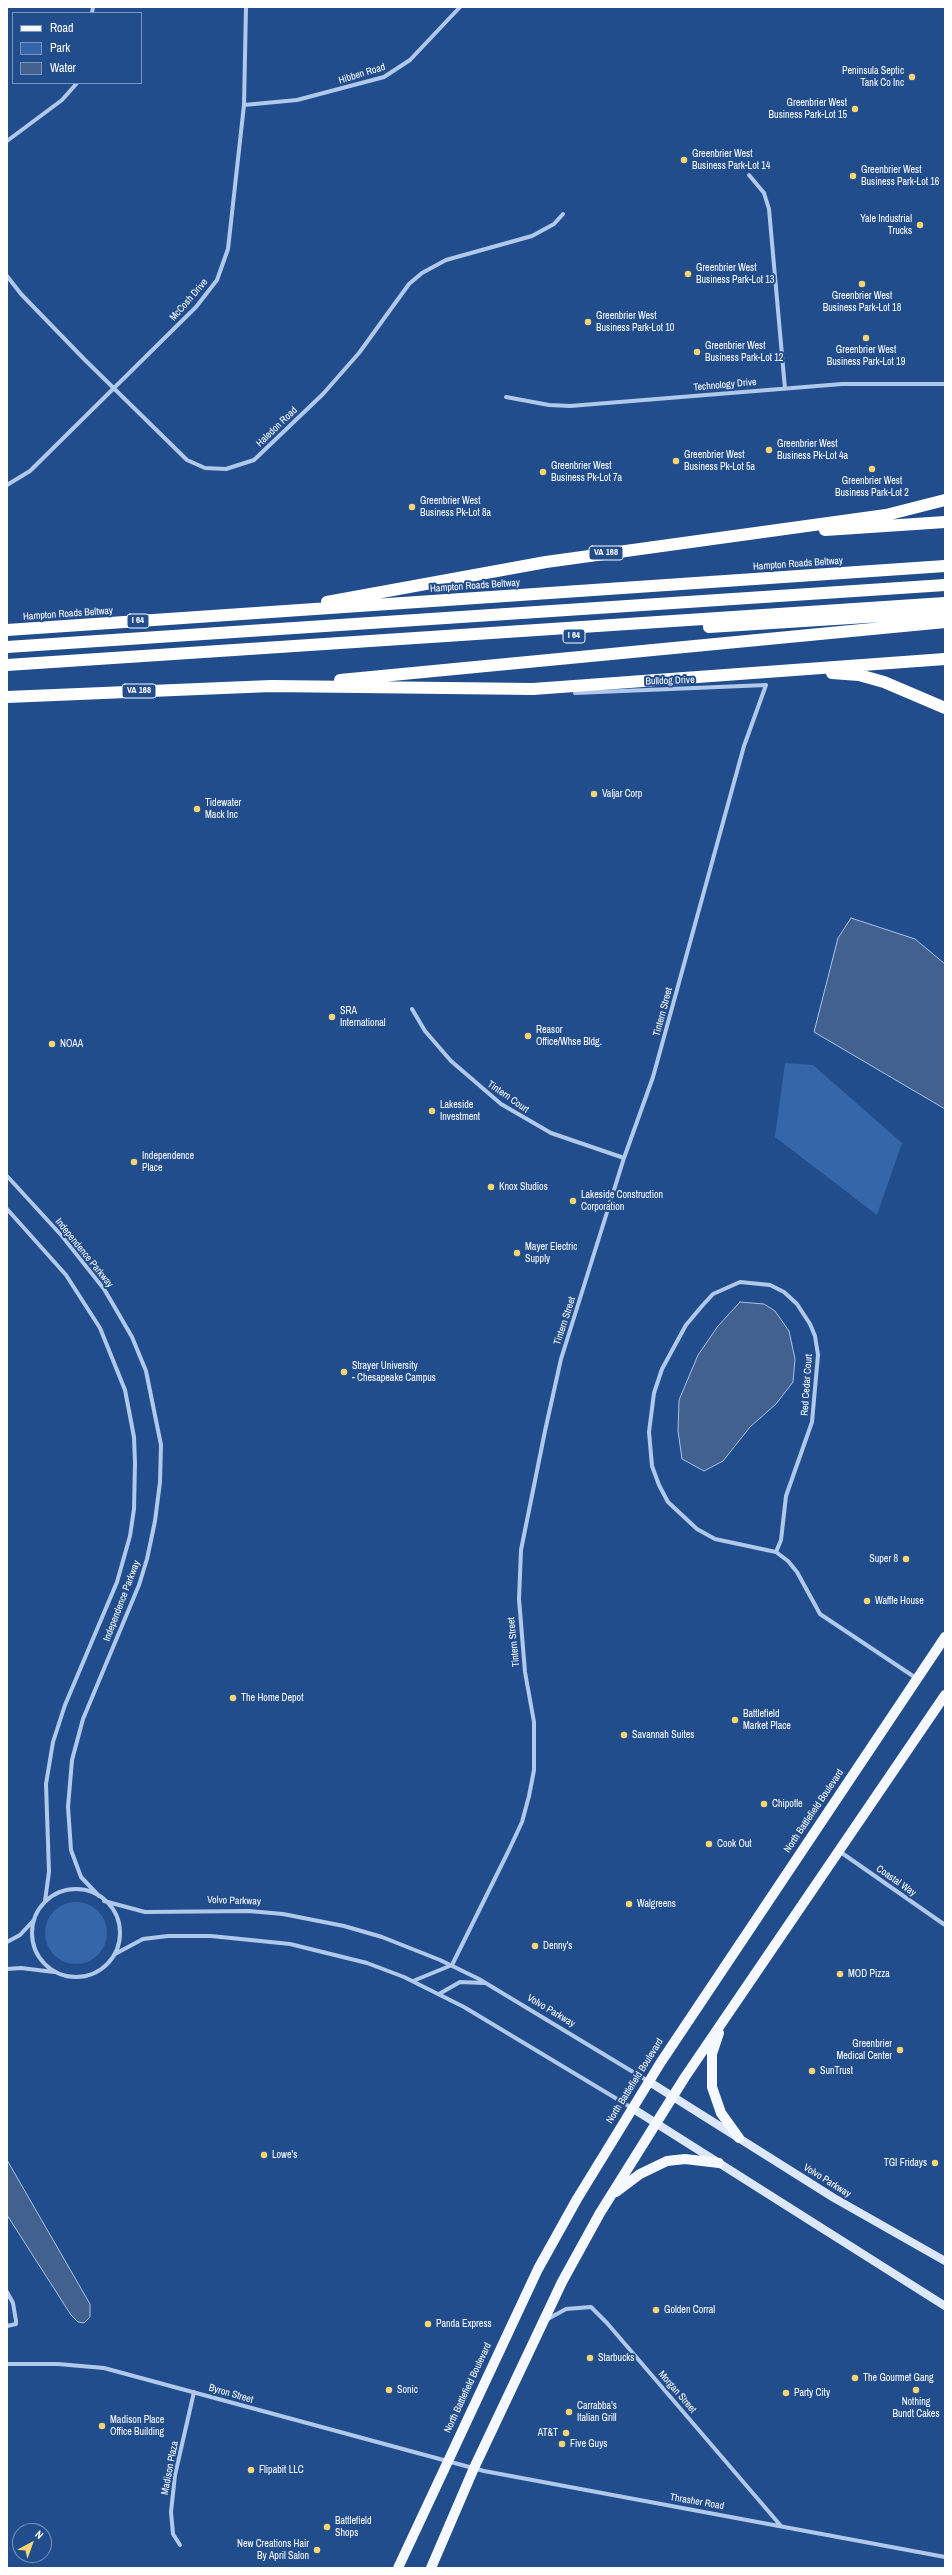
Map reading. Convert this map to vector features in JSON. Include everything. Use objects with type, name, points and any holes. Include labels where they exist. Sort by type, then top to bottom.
[{"type":"highway","name":"VA 168","points":[[268,612],[546,562],[886,515],[945,500]]},
{"type":"highway","points":[[734,537],[945,522]]},
{"type":"highway","name":"Hampton Roads Beltway","points":[[7,630],[945,566]]},
{"type":"highway","points":[[7,647],[945,585]]},
{"type":"highway","points":[[7,665],[945,603]]},
{"type":"highway","name":"I 64","points":[[7,672],[945,612]]},
{"type":"highway","points":[[271,686],[945,622]]},
{"type":"highway","name":"VA 168","points":[[7,697],[271,686],[533,689],[945,659]]},
{"type":"highway","points":[[776,671],[858,675],[912,693],[945,708]]},
{"type":"main road","name":"North Battlefield Boulevard","points":[[398,2568],[538,2269],[577,2199],[648,2081],[945,1637]]},
{"type":"main road","points":[[431,2568],[474,2468],[562,2282],[609,2200],[673,2096],[724,2019],[945,1695]]},
{"type":"main road","points":[[724,2019],[712,2054],[712,2087],[721,2113],[739,2138]]},
{"type":"main road","name":"Volvo Parkway","points":[[648,2081],[841,2202],[945,2261]]},
{"type":"main road","points":[[632,2108],[945,2306]]},
{"type":"main road","points":[[609,2200],[640,2174],[667,2161],[685,2159],[719,2163]]},
{"type":"street","name":"McCosh Drive","points":[[7,485],[30,471],[196,307],[217,280],[228,249],[244,105],[246,7]]},
{"type":"street","name":"Hibben Road","points":[[244,105],[297,100],[384,77],[410,60],[459,7]]},
{"type":"street","points":[[7,140],[62,100],[76,84]]},
{"type":"street","points":[[749,175],[764,193],[769,209],[785,389]]},
{"type":"street","name":"Haledon Road","points":[[7,276],[21,294],[156,431],[191,463],[219,469],[246,464],[260,455],[335,381],[359,353],[409,284],[422,273],[446,260],[532,236],[554,224],[563,214]]},
{"type":"street","name":"Technology Drive","points":[[506,397],[549,405],[570,406],[842,384],[945,384]]},
{"type":"street","name":"Bulldog Drive","points":[[575,693],[766,685]]},
{"type":"street","name":"Tintern Street","points":[[452,1966],[522,1822],[534,1770],[534,1722],[520,1626],[521,1550],[559,1369],[624,1158],[653,1077],[742,753],[766,685]]},
{"type":"street","name":"Tintern Court","points":[[412,1009],[425,1031],[451,1061],[501,1104],[551,1133],[624,1158]]},
{"type":"street","name":"Independence Parkway","points":[[7,1176],[62,1236],[104,1289],[132,1337],[146,1371],[161,1446],[160,1482],[156,1521],[147,1560],[139,1585],[83,1719],[72,1760],[68,1807],[71,1850],[81,1877],[99,1896]]},
{"type":"street","name":"Independence Parkway","points":[[7,1209],[66,1275],[100,1328],[125,1390],[134,1437],[134,1509],[130,1536],[119,1575],[65,1705],[53,1742],[46,1784],[49,1872],[45,1901]]},
{"type":"street","name":"Red Cedar Court","points":[[740,1282],[770,1285],[784,1292],[793,1300],[808,1319],[815,1336],[818,1354],[812,1422],[786,1496],[781,1540],[776,1552],[715,1539],[682,1517],[668,1502],[658,1485],[652,1466],[649,1446],[650,1418],[654,1393],[672,1346],[686,1325],[713,1294],[740,1282]]},
{"type":"street","points":[[776,1552],[797,1572],[820,1614],[917,1678]]},
{"type":"street","name":"Coastal Way","points":[[839,1851],[945,1925]]},
{"type":"street","name":"Volvo Parkway","points":[[45,1901],[60,1893],[77,1890],[99,1896],[114,1913],[119,1926],[119,1936],[115,1954]]},
{"type":"street","points":[[7,1942],[20,1935],[34,1920],[45,1901]]},
{"type":"street","name":"Volvo Parkway","points":[[104,1901],[145,1912],[248,1911],[311,1919],[382,1937],[452,1966],[488,1984],[648,2081]]},
{"type":"street","points":[[34,1920],[32,1935],[35,1950],[47,1966],[56,1972]]},
{"type":"street","points":[[7,1969],[21,1968],[56,1972],[71,1977],[86,1976],[103,1968],[115,1954],[143,1939],[168,1936],[250,1938],[328,1952],[367,1963],[413,1981],[439,1994],[496,2024],[632,2108]]},
{"type":"street","points":[[413,1981],[452,1966]]},
{"type":"street","points":[[439,1994],[460,1982],[488,1984]]},
{"type":"street","points":[[7,2292],[13,2303],[16,2324],[7,2326]]},
{"type":"street","name":"Morgan Street","points":[[544,2321],[566,2309],[591,2307],[607,2323],[781,2526]]},
{"type":"street","name":"Byron Street","points":[[7,2364],[58,2364],[104,2368],[447,2461]]},
{"type":"street","name":"Madison Plaza","points":[[180,2545],[173,2534],[171,2512],[176,2475],[194,2392]]},
{"type":"street","name":"Thrasher Road","points":[[447,2461],[534,2482],[945,2557]]},
{"type":"green space","points":[[785,1063],[813,1065],[902,1143],[877,1215],[775,1137]]},
{"type":"green space","points":[[70,1902],[82,1902],[98,1911],[105,1921],[107,1933],[105,1945],[98,1955],[82,1964],[70,1964],[59,1959],[50,1950],[45,1939],[45,1927],[50,1916],[59,1907]]},
{"type":"water","points":[[851,918],[915,939],[945,964],[945,1109],[814,1032],[838,938]]},
{"type":"water","points":[[740,1302],[764,1304],[775,1311],[789,1331],[795,1359],[793,1382],[776,1404],[750,1427],[723,1461],[704,1471],[682,1459],[678,1431],[679,1400],[698,1355],[718,1326]]},
{"type":"water","points":[[7,2160],[90,2304],[90,2317],[84,2323],[78,2322],[71,2315],[7,2215]]},
{"type":"place","name":"Peninsula Septic Tank Co Inc","points":[[912,77]]},
{"type":"place","name":"Greenbrier West Business Park-Lot 15","points":[[855,109]]},
{"type":"place","name":"Greenbrier West Business Park-Lot 14","points":[[684,160]]},
{"type":"place","name":"Greenbrier West Business Park-Lot 16","points":[[853,176]]},
{"type":"place","name":"Yale Industrial Trucks","points":[[920,225]]},
{"type":"place","name":"Greenbrier West Business Park-Lot 13","points":[[688,274]]},
{"type":"place","name":"Greenbrier West Business Park-Lot 18","points":[[862,284]]},
{"type":"place","name":"Greenbrier West Business Park-Lot 10","points":[[588,322]]},
{"type":"place","name":"Greenbrier West Business Park-Lot 19","points":[[866,338]]},
{"type":"place","name":"Greenbrier West Business Park-Lot 12","points":[[697,352]]},
{"type":"place","name":"Greenbrier West Business Pk-Lot 4a","points":[[769,450]]},
{"type":"place","name":"Greenbrier West Business Pk-Lot 5a","points":[[676,461]]},
{"type":"place","name":"Greenbrier West Business Park-Lot 2","points":[[872,469]]},
{"type":"place","name":"Greenbrier West Business Pk-Lot 7a","points":[[543,472]]},
{"type":"place","name":"Greenbrier West Business Pk-Lot 8a","points":[[412,507]]},
{"type":"place","name":"Valjar Corp","points":[[594,794]]},
{"type":"place","name":"Tidewater Mack Inc","points":[[197,809]]},
{"type":"place","name":"SRA International","points":[[332,1017]]},
{"type":"place","name":"Reasor Office/Whse Bldg.","points":[[528,1036]]},
{"type":"place","name":"NOAA","points":[[52,1044]]},
{"type":"place","name":"Lakeside Investment","points":[[432,1111]]},
{"type":"place","name":"Independence Place","points":[[134,1162]]},
{"type":"place","name":"Knox Studios","points":[[491,1187]]},
{"type":"place","name":"Lakeside Construction Corporation","points":[[573,1201]]},
{"type":"place","name":"Mayer Electric Supply","points":[[517,1253]]},
{"type":"place","name":"Strayer University - Chesapeake Campus","points":[[344,1372]]},
{"type":"place","name":"Super 8","points":[[906,1559]]},
{"type":"place","name":"Waffle House","points":[[867,1601]]},
{"type":"place","name":"The Home Depot","points":[[233,1698]]},
{"type":"place","name":"Battlefield Market Place","points":[[735,1720]]},
{"type":"place","name":"Savannah Suites","points":[[624,1735]]},
{"type":"place","name":"Chipotle","points":[[764,1804]]},
{"type":"place","name":"Cook Out","points":[[709,1844]]},
{"type":"place","name":"Walgreens","points":[[629,1904]]},
{"type":"place","name":"Denny's","points":[[535,1946]]},
{"type":"place","name":"MOD Pizza","points":[[840,1974]]},
{"type":"place","name":"Greenbrier Medical Center","points":[[900,2050]]},
{"type":"place","name":"SunTrust","points":[[812,2071]]},
{"type":"place","name":"Lowe's","points":[[264,2155]]},
{"type":"place","name":"TGI Fridays","points":[[935,2163]]},
{"type":"place","name":"Golden Corral","points":[[656,2310]]},
{"type":"place","name":"Panda Express","points":[[428,2324]]},
{"type":"place","name":"Starbucks","points":[[590,2358]]},
{"type":"place","name":"The Gourmet Gang","points":[[855,2378]]},
{"type":"place","name":"Sonic","points":[[389,2390]]},
{"type":"place","name":"Nothing Bundt Cakes","points":[[916,2390]]},
{"type":"place","name":"Party City","points":[[786,2393]]},
{"type":"place","name":"Carrabba's Italian Grill","points":[[569,2412]]},
{"type":"place","name":"Madison Place Office Building","points":[[102,2426]]},
{"type":"place","name":"AT&T","points":[[566,2433]]},
{"type":"place","name":"Five Guys","points":[[562,2444]]},
{"type":"place","name":"Flipabit LLC","points":[[251,2470]]},
{"type":"place","name":"Battlefield Shops","points":[[327,2527]]},
{"type":"place","name":"New Creations Hair By April Salon","points":[[317,2550]]}]
